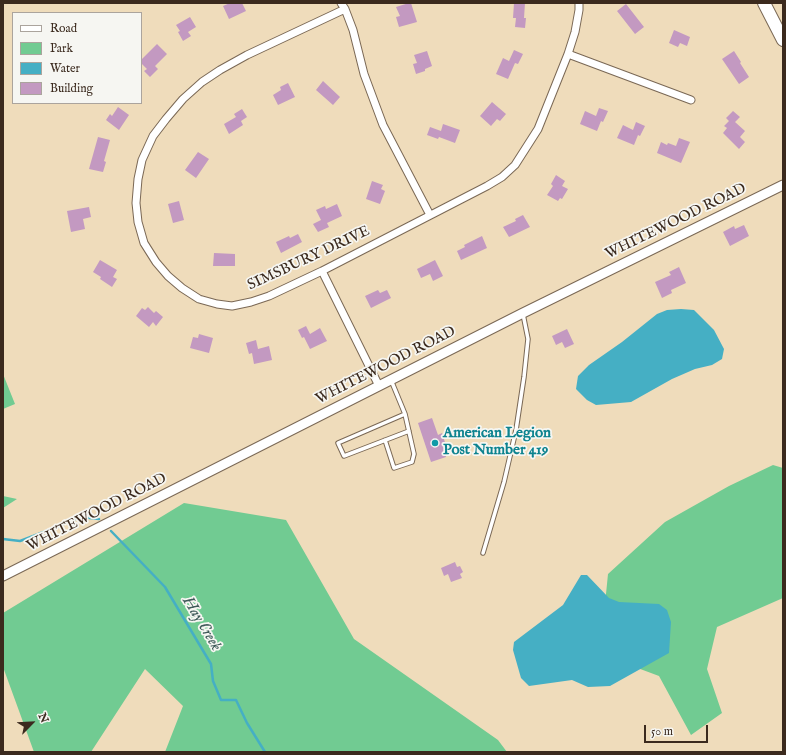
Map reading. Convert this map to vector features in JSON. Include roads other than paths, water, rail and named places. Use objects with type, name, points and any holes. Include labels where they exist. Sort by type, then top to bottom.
[{"type":"main road","points":[[764,3],[783,40]]},
{"type":"street","name":"SIMSBURY DRIVE","points":[[343,6],[247,55],[202,82],[184,99],[153,136],[142,160],[138,179],[136,203],[138,222],[144,243],[156,262],[168,276],[182,288],[199,299],[232,306],[269,296],[322,271],[502,177],[515,165],[538,129],[568,54],[575,32],[579,3]]},
{"type":"street","points":[[343,6],[353,30],[368,86],[384,125],[430,215]]},
{"type":"street","points":[[568,54],[691,100]]},
{"type":"street","name":"WHITEWOOD ROAD","points":[[3,576],[391,379],[783,185]]},
{"type":"street","points":[[322,271],[379,386]]},
{"type":"lane","points":[[483,553],[504,482],[516,430],[528,339],[523,313]]},
{"type":"lane","points":[[385,440],[394,468],[412,462],[414,454],[405,414],[391,379]]},
{"type":"lane","points":[[405,414],[338,443],[344,456],[409,431]]},
{"type":"water","points":[[667,310],[694,310],[714,330],[724,349],[722,359],[712,365],[695,369],[672,379],[631,402],[596,405],[587,400],[576,389],[578,376],[589,365],[622,342],[657,314]]},
{"type":"water","points":[[581,575],[587,575],[609,598],[619,602],[659,604],[667,610],[671,622],[669,653],[610,686],[588,687],[572,680],[529,686],[521,678],[513,650],[514,642],[563,605]]},
{"type":"waterway","name":"Hay Creek","points":[[3,539],[20,541],[80,517],[99,519]]},
{"type":"waterway","name":"Hay Creek","points":[[111,531],[165,587],[211,664],[213,681],[221,700],[236,700],[247,723],[265,752]]},
{"type":"place","name":"American Legion Post Number 419","points":[[435,443]]}]
